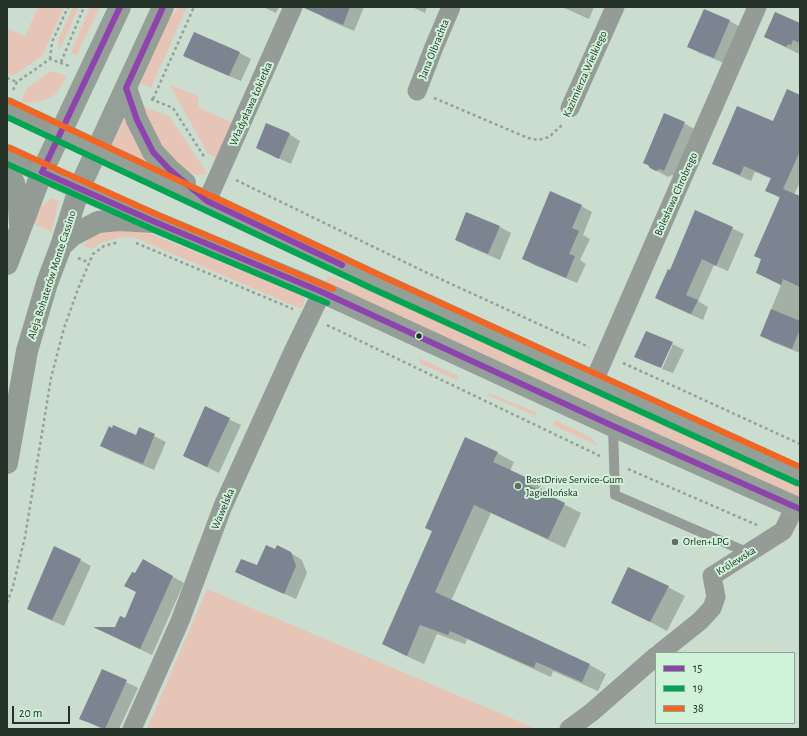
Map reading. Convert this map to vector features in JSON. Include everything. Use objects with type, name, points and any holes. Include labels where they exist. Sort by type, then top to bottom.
[{"type":"main road","points":[[7,264],[42,172],[120,7]]},
{"type":"main road","name":"Aleja Bohaterów Monte Cassino","points":[[7,463],[27,351],[47,283],[67,251],[79,188],[163,7]]},
{"type":"main road","points":[[126,88],[137,120],[153,152],[170,170],[207,201]]},
{"type":"main road","points":[[7,108],[380,283],[800,476]]},
{"type":"main road","points":[[7,155],[155,222],[322,292],[613,426],[797,508]]},
{"type":"main road","points":[[7,170],[14,183],[19,208],[20,230]]},
{"type":"main road","points":[[67,251],[73,235],[98,222],[118,220],[155,222]]},
{"type":"street","name":"Władysława Łokietka","points":[[207,201],[293,7]]},
{"type":"street","name":"Jana Olbrachta","points":[[417,91],[451,7]]},
{"type":"street","name":"Kazimierza Wielkiego","points":[[570,108],[614,7]]},
{"type":"street","name":"Bolesława Chrobrego","points":[[594,381],[757,7]]},
{"type":"street","name":"Wawelska","points":[[132,729],[180,621],[223,506],[322,292]]},
{"type":"street","name":"Królewska","points":[[661,652],[700,621],[712,608],[716,597],[712,576],[783,531],[797,508]]},
{"type":"street","points":[[569,729],[592,712],[655,657]]},
{"type":"lane","points":[[613,426],[616,495],[749,553]]},
{"type":"path","points":[[50,60],[52,42],[68,7]]},
{"type":"path","points":[[61,62],[84,7]]},
{"type":"path","points":[[194,7],[152,100],[173,108],[208,163]]},
{"type":"path","points":[[7,78],[16,82],[50,60],[61,62],[73,67]]},
{"type":"path","name":"Kazimierza Wielkiego","points":[[417,91],[528,138],[538,140],[549,138],[562,125],[570,108]]},
{"type":"path","points":[[230,177],[421,270],[591,348]]},
{"type":"path","points":[[7,603],[13,586],[25,537],[51,378],[64,328],[93,254],[104,246],[121,242]]},
{"type":"path","points":[[132,243],[137,243],[310,317],[614,463],[778,534]]},
{"type":"path","points":[[67,251],[89,263]]},
{"type":"path","points":[[622,362],[800,444]]},
{"type":"shaded area","points":[[38,7],[64,7],[43,55],[13,76],[7,73],[7,28],[25,36]]},
{"type":"shaded area","points":[[73,7],[79,7],[60,49],[58,40]]},
{"type":"shaded area","points":[[90,7],[100,7],[76,56],[71,53]]},
{"type":"shaded area","points":[[179,7],[187,7],[151,88],[141,84],[142,76],[160,31]]},
{"type":"shaded area","points":[[51,71],[67,76],[56,94],[46,100],[27,103],[21,101],[27,88]]},
{"type":"shaded area","points":[[170,85],[198,96],[199,108],[234,123],[217,159],[208,154]]},
{"type":"shaded area","points":[[141,106],[169,116],[208,174],[195,175],[178,165],[167,156]]},
{"type":"shaded area","points":[[125,115],[146,159],[142,160],[110,146]]},
{"type":"shaded area","points":[[52,198],[58,200],[55,219],[51,231],[30,222],[43,205]]},
{"type":"shaded area","points":[[139,229],[302,295],[305,300],[302,308],[136,238],[122,237],[100,243],[92,249],[83,246],[90,238],[103,230]]},
{"type":"shaded area","points":[[328,276],[376,292],[800,487],[800,501],[325,282]]},
{"type":"shaded area","points":[[419,358],[459,376],[457,380],[421,364]]},
{"type":"shaded area","points":[[489,393],[536,412],[535,416],[488,395]]},
{"type":"shaded area","points":[[555,420],[590,437],[598,446],[553,425]]},
{"type":"shaded area","points":[[207,589],[537,729],[147,729]]},
{"type":"building","points":[[304,7],[350,7],[343,25]]},
{"type":"building","points":[[704,9],[730,20],[714,58],[687,47]]},
{"type":"building","points":[[775,12],[800,23],[800,43],[793,40],[791,45],[788,44],[786,47],[764,37]]},
{"type":"building","points":[[194,32],[240,52],[229,76],[183,56]]},
{"type":"building","points":[[787,89],[800,95],[800,151],[783,189],[800,196],[800,287],[783,279],[781,285],[756,273],[761,259],[754,256],[780,197],[765,191],[771,178],[744,166],[740,175],[712,164],[737,106],[773,121]]},
{"type":"building","points":[[664,113],[685,122],[664,171],[660,169],[656,171],[643,163]]},
{"type":"building","points":[[266,123],[290,133],[279,159],[256,148]]},
{"type":"building","points":[[550,191],[582,205],[572,228],[579,231],[569,254],[575,256],[566,278],[522,259]]},
{"type":"building","points":[[695,210],[733,227],[716,266],[702,259],[686,295],[698,300],[691,314],[655,298],[668,269],[670,270]]},
{"type":"building","points":[[466,212],[500,226],[488,254],[455,240]]},
{"type":"building","points":[[771,309],[800,321],[800,329],[792,349],[760,336]]},
{"type":"building","points":[[646,331],[673,342],[661,368],[634,357]]},
{"type":"building","points":[[205,406],[230,418],[207,467],[183,456]]},
{"type":"building","points":[[113,425],[136,435],[139,427],[155,434],[143,464],[100,446],[109,426],[112,428]]},
{"type":"building","points":[[465,437],[498,452],[493,462],[532,480],[530,486],[565,503],[548,539],[474,505],[435,592],[590,664],[582,682],[536,662],[534,668],[450,631],[448,635],[420,625],[407,656],[382,644],[432,531],[425,528]]},
{"type":"building","points":[[266,545],[275,549],[277,545],[291,552],[296,566],[284,594],[235,572],[241,559],[257,565]]},
{"type":"building","points":[[54,546],[81,559],[52,620],[27,609]]},
{"type":"building","points":[[143,559],[173,576],[140,649],[93,627],[115,627],[120,616],[125,618],[136,592],[124,586],[132,572],[135,573]]},
{"type":"building","points":[[628,567],[669,586],[650,622],[611,603]]},
{"type":"building","points":[[102,669],[127,680],[105,729],[79,719]]},
{"type":"transit line","name":"15","points":[[120,7],[42,172],[155,222],[322,292],[613,426],[800,509]]},
{"type":"transit line","name":"15","points":[[163,7],[126,88],[137,120],[153,152],[170,170],[207,201],[342,265]]},
{"type":"transit line","name":"38","points":[[10,101],[375,273],[800,467]]},
{"type":"transit line","name":"19","points":[[7,117],[369,287],[797,483]]},
{"type":"transit line","name":"38","points":[[10,148],[158,215],[333,289]]},
{"type":"transit line","name":"19","points":[[7,164],[152,229],[327,303]]},
{"type":"place","name":"BestDrive Service-Gum Jagiellońska","points":[[518,486]]},
{"type":"place","name":"Orlen+LPG","points":[[675,542]]}]
